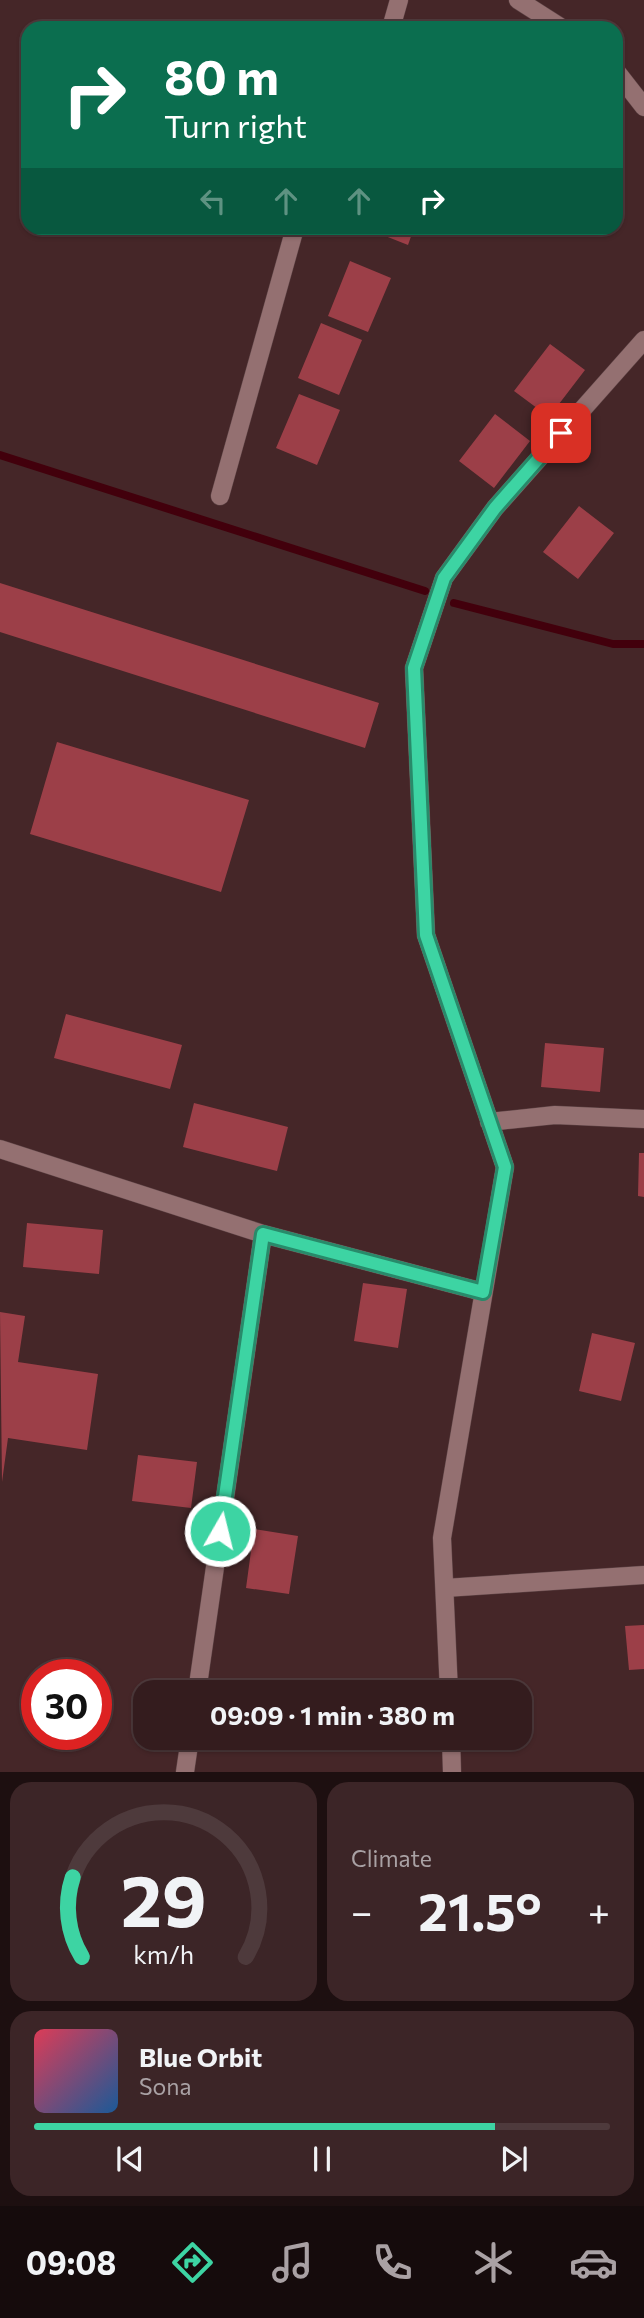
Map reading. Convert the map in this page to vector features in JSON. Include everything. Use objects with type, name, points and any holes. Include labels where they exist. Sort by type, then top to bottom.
[{"type":"street","points":[[393,21],[399,0]]},
{"type":"street","points":[[518,0],[551,21]]},
{"type":"street","points":[[623,80],[644,107]]},
{"type":"street","points":[[220,496],[293,235]]},
{"type":"street","points":[[448,1680],[442,1538],[505,1167],[426,935],[414,668],[444,578],[495,508],[644,340]]},
{"type":"street","points":[[489,1122],[555,1115],[644,1119]]},
{"type":"street","points":[[0,1149],[263,1234],[483,1292]]},
{"type":"street","points":[[199,1680],[263,1234]]},
{"type":"street","points":[[444,1588],[644,1574]]},
{"type":"street","points":[[185,1772],[188,1750]]},
{"type":"street","points":[[451,1750],[452,1772]]},
{"type":"building","points":[[383,235],[412,235],[408,245]]},
{"type":"building","points":[[350,261],[391,278],[368,332],[328,316]]},
{"type":"building","points":[[321,323],[362,340],[339,395],[298,378]]},
{"type":"building","points":[[550,344],[585,370],[549,417],[514,391]]},
{"type":"building","points":[[299,394],[340,410],[317,465],[276,448]]},
{"type":"building","points":[[495,414],[530,441],[494,488],[459,461]]},
{"type":"building","points":[[579,506],[614,533],[578,579],[543,552]]},
{"type":"building","points":[[0,583],[379,703],[365,748],[0,632]]},
{"type":"building","points":[[57,742],[249,800],[221,892],[30,834]]},
{"type":"building","points":[[66,1014],[182,1045],[170,1089],[54,1058]]},
{"type":"building","points":[[545,1043],[604,1048],[600,1092],[541,1087]]},
{"type":"building","points":[[194,1103],[288,1127],[277,1171],[183,1147]]},
{"type":"building","points":[[639,1153],[644,1153],[644,1197],[638,1196]]},
{"type":"building","points":[[27,1223],[103,1230],[99,1274],[23,1267]]},
{"type":"building","points":[[363,1283],[407,1289],[398,1348],[354,1341]]},
{"type":"building","points":[[0,1312],[25,1316],[18,1362],[98,1374],[87,1450],[8,1438],[2,1482]]},
{"type":"building","points":[[592,1333],[635,1343],[621,1401],[579,1391]]},
{"type":"building","points":[[138,1455],[197,1462],[191,1508],[132,1501]]},
{"type":"building","points":[[254,1529],[298,1536],[289,1594],[246,1588]]},
{"type":"building","points":[[644,1625],[644,1669],[629,1670],[625,1626]]},
{"type":"waterway","points":[[0,455],[425,591]]},
{"type":"waterway","points":[[454,603],[613,644],[644,644]]},
{"type":"route","points":[[220,1531],[263,1234],[483,1292],[505,1167],[426,935],[414,668],[444,578],[495,508],[561,433]]}]
